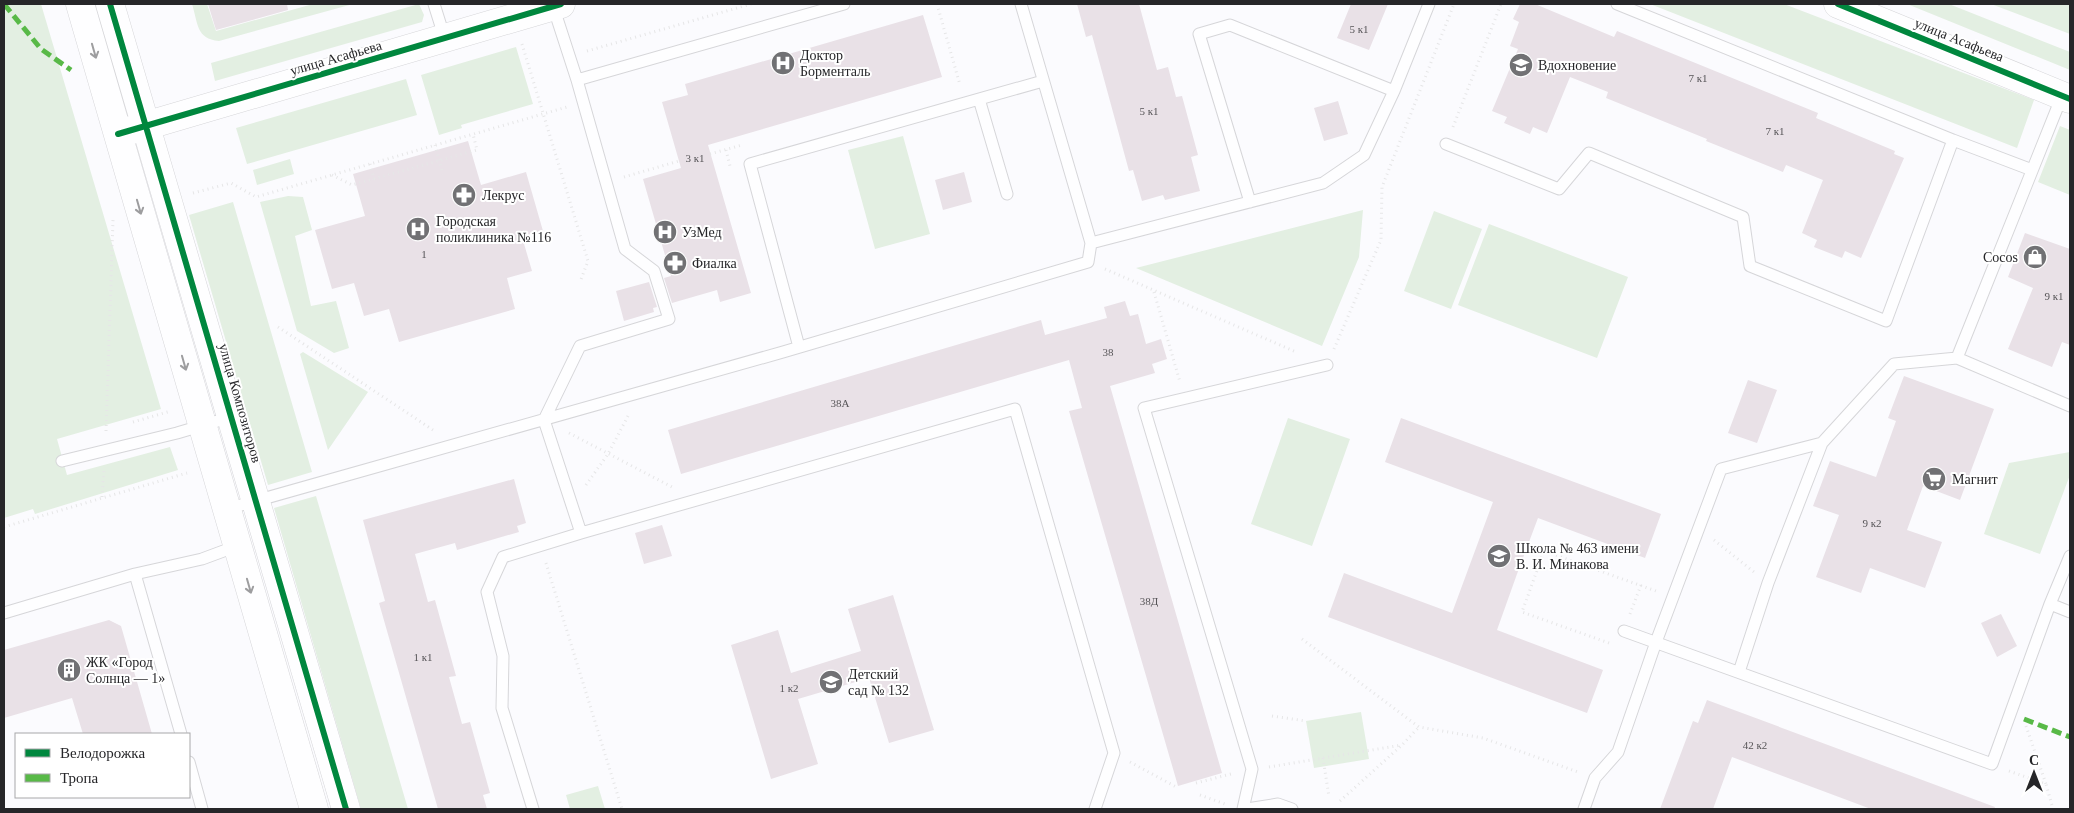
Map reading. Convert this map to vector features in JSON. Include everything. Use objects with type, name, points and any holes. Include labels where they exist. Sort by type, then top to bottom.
[{"type":"street","points":[[80,4],[314,809]]},
{"type":"street","name":"улица Композиторов","points":[[110,4],[346,809]]},
{"type":"street","name":"улица Асафьева","points":[[1838,4],[2066,97]]},
{"type":"street","name":"улица Асафьева","points":[[118,134],[557,5]]},
{"type":"lane","points":[[434,4],[445,39]]},
{"type":"lane","points":[[578,80],[844,4]]},
{"type":"lane","points":[[227,509],[799,347],[1088,262],[1091,243],[1021,4]]},
{"type":"lane","points":[[1091,243],[1323,184],[1364,156],[1394,91],[1429,4]]},
{"type":"lane","points":[[1617,4],[2032,170]]},
{"type":"lane","points":[[557,5],[625,248],[654,270],[669,319],[580,346],[544,420],[580,532]]},
{"type":"lane","points":[[1250,202],[1199,34],[1230,25],[1394,91]]},
{"type":"lane","points":[[799,347],[750,164],[1043,81]]},
{"type":"lane","points":[[1957,358],[2032,170],[2066,97]]},
{"type":"lane","points":[[978,99],[1007,194]]},
{"type":"lane","points":[[1446,144],[1559,189],[1589,153],[1743,217],[1750,266],[1886,320],[1953,140]]},
{"type":"lane","points":[[1739,672],[1768,583],[1822,443],[1894,364],[1957,358],[2070,406]]},
{"type":"lane","points":[[1238,808],[1252,770],[1144,408],[1184,397],[1327,365]]},
{"type":"lane","points":[[533,809],[502,708],[503,656],[486,592],[503,557],[580,532],[1015,409],[1114,753],[1095,809]]},
{"type":"lane","points":[[62,461],[230,417]]},
{"type":"lane","points":[[1584,809],[1595,778],[1618,752],[1656,642],[1721,469],[1822,443]]},
{"type":"lane","points":[[4,613],[135,574],[202,559],[237,546]]},
{"type":"lane","points":[[1624,631],[1992,764],[2050,604],[2070,556]]},
{"type":"lane","points":[[135,574],[181,733]]},
{"type":"lane","points":[[2050,604],[2070,612]]},
{"type":"lane","points":[[190,766],[202,809]]},
{"type":"lane","points":[[1247,809],[1278,804],[1292,809]]},
{"type":"path","points":[[570,56],[751,4]]},
{"type":"path","points":[[937,4],[960,85],[951,87]]},
{"type":"path","points":[[1088,262],[1327,365],[1381,240],[1382,187],[1454,4]]},
{"type":"path","points":[[1446,144],[1501,4]]},
{"type":"path","points":[[522,43],[588,261],[580,282]]},
{"type":"path","points":[[191,194],[231,183],[256,197],[584,102]]},
{"type":"path","points":[[332,175],[352,185],[477,150],[472,134]]},
{"type":"path","points":[[435,145],[443,174]]},
{"type":"path","points":[[710,154],[744,145]]},
{"type":"path","points":[[607,182],[679,161]]},
{"type":"path","points":[[370,164],[374,179]]},
{"type":"path","points":[[102,497],[114,216]]},
{"type":"path","points":[[1154,292],[1184,397]]},
{"type":"path","points":[[278,326],[455,445]]},
{"type":"path","points":[[572,503],[608,454],[640,392]]},
{"type":"path","points":[[544,420],[697,500]]},
{"type":"path","points":[[4,527],[187,473]]},
{"type":"path","points":[[1699,528],[1768,583]]},
{"type":"path","points":[[541,545],[622,809]]},
{"type":"path","points":[[1640,585],[1618,646],[1522,612],[1544,551],[1640,585],[1673,597]]},
{"type":"path","points":[[1302,639],[1419,727],[1483,738],[1595,778]]},
{"type":"path","points":[[2011,714],[2024,719],[2053,809]]},
{"type":"path","points":[[1272,716],[1306,721]]},
{"type":"path","points":[[1340,801],[1402,745],[1419,727]]},
{"type":"path","points":[[1196,783],[1252,770],[1402,745]]},
{"type":"path","points":[[1114,753],[1178,788]]},
{"type":"path","points":[[1323,758],[1329,797]]},
{"type":"path","points":[[1992,764],[2046,784]]},
{"type":"path","points":[[1200,795],[1238,808]]},
{"type":"shaded area","points":[[4,4],[41,4],[161,409],[57,439],[67,475],[170,447],[178,470],[35,514],[33,509],[4,518]]},
{"type":"shaded area","points":[[192,4],[207,4],[216,31],[313,4],[353,4],[219,41],[206,37],[199,29]]},
{"type":"shaded area","points":[[419,4],[424,15],[422,22],[215,81],[211,63]]},
{"type":"shaded area","points":[[1650,4],[1784,4],[2034,100],[2017,148]]},
{"type":"shaded area","points":[[1907,4],[1949,4],[2070,52],[2070,70]]},
{"type":"shaded area","points":[[1991,4],[2070,4],[2070,34]]},
{"type":"shaded area","points":[[516,47],[533,104],[461,125],[462,128],[439,135],[421,75]]},
{"type":"shaded area","points":[[406,79],[417,115],[247,164],[236,128]]},
{"type":"shaded area","points":[[2060,126],[2070,130],[2070,195],[2038,182]]},
{"type":"shaded area","points":[[903,136],[930,234],[875,249],[848,150]]},
{"type":"shaded area","points":[[290,159],[294,174],[257,185],[253,170]]},
{"type":"shaded area","points":[[288,196],[303,197],[312,230],[295,236],[311,306],[336,301],[349,348],[334,353],[297,331],[260,202]]},
{"type":"shaded area","points":[[233,202],[312,472],[268,485],[189,215]]},
{"type":"shaded area","points":[[1363,210],[1359,257],[1322,346],[1136,268]]},
{"type":"shaded area","points":[[1434,211],[1482,229],[1451,309],[1404,291]]},
{"type":"shaded area","points":[[1489,224],[1628,277],[1597,358],[1458,305]]},
{"type":"shaded area","points":[[303,352],[368,392],[328,450],[300,354]]},
{"type":"shaded area","points":[[1288,418],[1350,439],[1312,546],[1251,524]]},
{"type":"shaded area","points":[[2070,452],[2070,475],[2040,554],[1984,534],[2009,463]]},
{"type":"shaded area","points":[[316,496],[408,809],[361,809],[274,508]]},
{"type":"shaded area","points":[[1361,712],[1369,759],[1314,768],[1306,721]]},
{"type":"shaded area","points":[[598,786],[605,809],[570,809],[566,795]]},
{"type":"building","points":[[208,4],[287,4],[288,10],[216,30]]},
{"type":"building","points":[[1077,4],[1139,4],[1157,70],[1168,67],[1176,97],[1182,96],[1198,155],[1191,157],[1200,191],[1165,200],[1163,195],[1142,201],[1133,170],[1129,171],[1092,35],[1086,37]]},
{"type":"building","points":[[1351,4],[1388,4],[1369,50],[1337,38]]},
{"type":"building","points":[[1520,4],[1535,4],[1614,37],[1617,31],[1818,113],[1816,118],[1895,151],[1894,154],[1904,158],[1861,258],[1845,251],[1842,258],[1814,247],[1817,240],[1802,233],[1823,180],[1786,165],[1783,172],[1706,141],[1707,139],[1606,98],[1608,92],[1570,77],[1547,133],[1533,127],[1530,134],[1504,123],[1507,117],[1492,111],[1518,49],[1510,46],[1519,22],[1513,19]]},
{"type":"building","points":[[923,15],[942,77],[708,145],[751,293],[720,302],[717,290],[672,303],[664,278],[671,276],[643,179],[681,168],[662,102],[688,95],[685,84]]},
{"type":"building","points":[[1338,101],[1348,134],[1324,141],[1314,108]]},
{"type":"building","points":[[468,141],[481,185],[526,172],[543,231],[522,237],[532,271],[507,278],[515,309],[399,342],[389,309],[364,316],[354,283],[332,289],[315,230],[365,216],[353,174]]},
{"type":"building","points":[[964,172],[972,202],[943,210],[935,180]]},
{"type":"building","points":[[2025,233],[2070,249],[2070,345],[2062,342],[2052,367],[2008,349],[2033,288],[2008,277]]},
{"type":"building","points":[[649,282],[657,307],[653,308],[654,312],[624,321],[616,291]]},
{"type":"building","points":[[1125,301],[1130,316],[1138,314],[1146,344],[1161,339],[1167,359],[1152,364],[1155,373],[1110,386],[1222,773],[1178,786],[1069,411],[1082,408],[1069,360],[681,474],[668,430],[1041,320],[1045,335],[1107,318],[1104,307]]},
{"type":"building","points":[[1904,376],[1994,409],[1960,500],[1923,486],[1907,530],[1942,542],[1925,588],[1870,568],[1861,593],[1816,577],[1839,515],[1813,506],[1830,461],[1876,477],[1896,421],[1888,418]]},
{"type":"building","points":[[1748,380],[1777,390],[1757,443],[1728,433]]},
{"type":"building","points":[[1401,418],[1661,514],[1645,558],[1538,518],[1517,574],[1497,630],[1603,670],[1587,713],[1328,617],[1344,573],[1452,613],[1493,502],[1385,462]]},
{"type":"building","points":[[514,479],[526,523],[517,526],[519,532],[457,550],[455,543],[415,554],[428,602],[435,600],[456,676],[449,677],[462,724],[470,722],[490,793],[483,795],[487,809],[438,809],[379,603],[385,601],[363,520]]},
{"type":"building","points":[[662,525],[672,556],[644,564],[635,533]]},
{"type":"building","points":[[893,595],[934,730],[889,743],[869,678],[798,699],[818,764],[771,779],[731,645],[778,630],[791,673],[861,651],[848,609]]},
{"type":"building","points":[[2001,614],[2017,646],[1997,657],[1981,623]]},
{"type":"building","name":"ЖК «Город Солнца — 1»","points":[[109,620],[121,626],[152,733],[83,733],[72,698],[4,718],[4,650]]},
{"type":"building","points":[[1707,700],[1995,807],[1994,809],[1871,809],[1732,757],[1713,809],[1660,809],[1693,721],[1698,723]]},
{"type":"marked path","points":[[4,4],[41,49],[71,70]]},
{"type":"marked path","points":[[2024,719],[2070,737]]},
{"type":"cycle path","points":[[110,4],[346,809]]},
{"type":"cycle path","points":[[118,134],[561,4]]},
{"type":"cycle path","points":[[1838,4],[2070,99]]},
{"type":"place","name":"Доктор Борменталь","points":[[783,63]]},
{"type":"place","name":"Вдохновение","points":[[1521,65]]},
{"type":"place","name":"Лекрус","points":[[464,195]]},
{"type":"place","name":"Городская поликлиника №116","points":[[418,229]]},
{"type":"place","name":"УзМед","points":[[665,232]]},
{"type":"place","name":"Cocos","points":[[2035,257]]},
{"type":"place","name":"Фиалка","points":[[675,263]]},
{"type":"place","name":"Магнит","points":[[1934,479]]},
{"type":"place","name":"Школа № 463 имени В. И. Минакова","points":[[1499,556]]},
{"type":"place","name":"ЖК «Город Солнца — 1»","points":[[69,670]]},
{"type":"place","name":"Детский сад № 132","points":[[831,682]]}]
